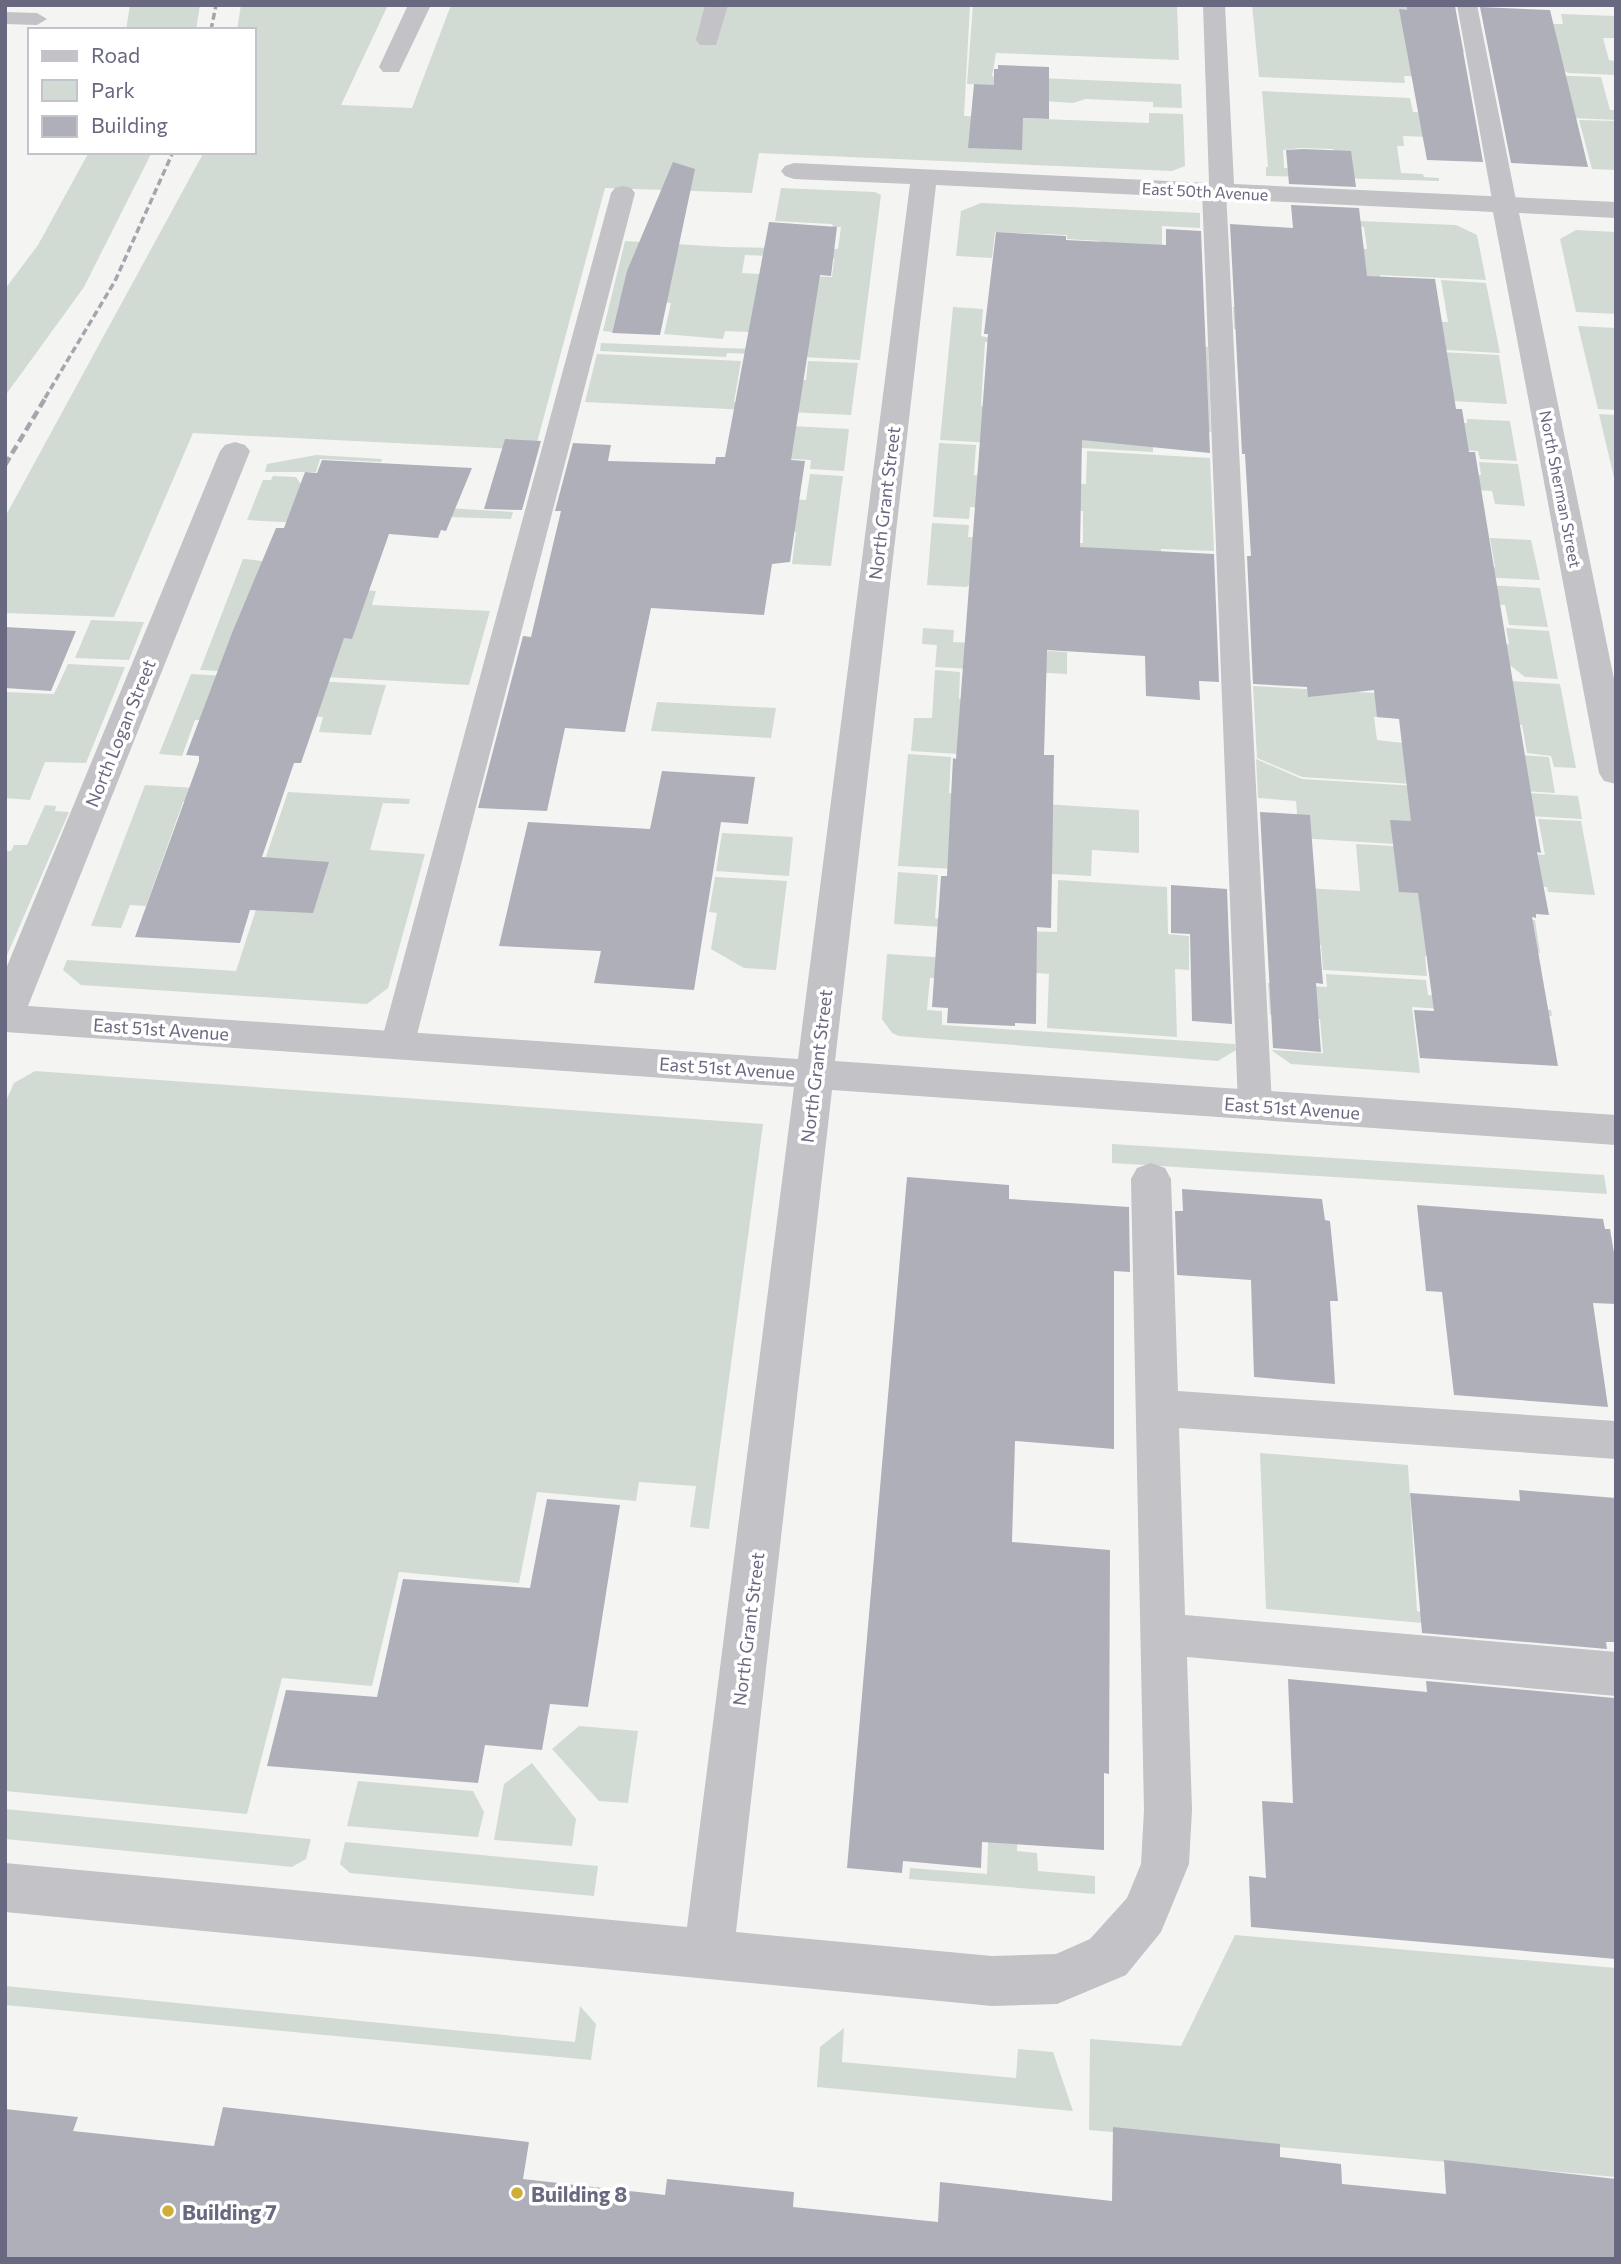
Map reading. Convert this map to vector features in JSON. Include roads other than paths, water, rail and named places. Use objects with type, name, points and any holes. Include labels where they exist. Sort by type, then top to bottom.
[{"type":"street","points":[[391,67],[420,5]]},
{"type":"street","points":[[708,40],[717,5]]},
{"type":"street","points":[[1214,5],[1218,191]]},
{"type":"street","name":"East 50th Avenue","points":[[794,171],[1616,210]]},
{"type":"street","name":"North Grant Street","points":[[708,1955],[924,177]]},
{"type":"street","name":"North Sherman Street","points":[[1506,205],[1616,773]]},
{"type":"street","name":"North Logan Street","points":[[5,1017],[235,451]]},
{"type":"street","name":"East 51st Avenue","points":[[5,1017],[1616,1130]]},
{"type":"street","points":[[5,1887],[992,1981],[1057,1979],[1108,1957],[1144,1915],[1165,1864],[1168,1810],[1151,1179]]},
{"type":"street","points":[[1156,1408],[1616,1440]]},
{"type":"street","points":[[1163,1634],[1616,1674]]},
{"type":"lane","points":[[1467,5],[1506,205]]},
{"type":"lane","points":[[5,18],[37,19]]},
{"type":"lane","points":[[1218,191],[1255,1105]]},
{"type":"lane","points":[[397,1046],[623,194]]},
{"type":"railway","points":[[211,28],[216,5]]},
{"type":"railway","points":[[45,398],[115,281],[172,154]]},
{"type":"railway","points":[[5,465],[46,397]]},
{"type":"place","name":"Building 8","points":[[517,2193]]},
{"type":"place","name":"Building 7","points":[[168,2211]]}]
